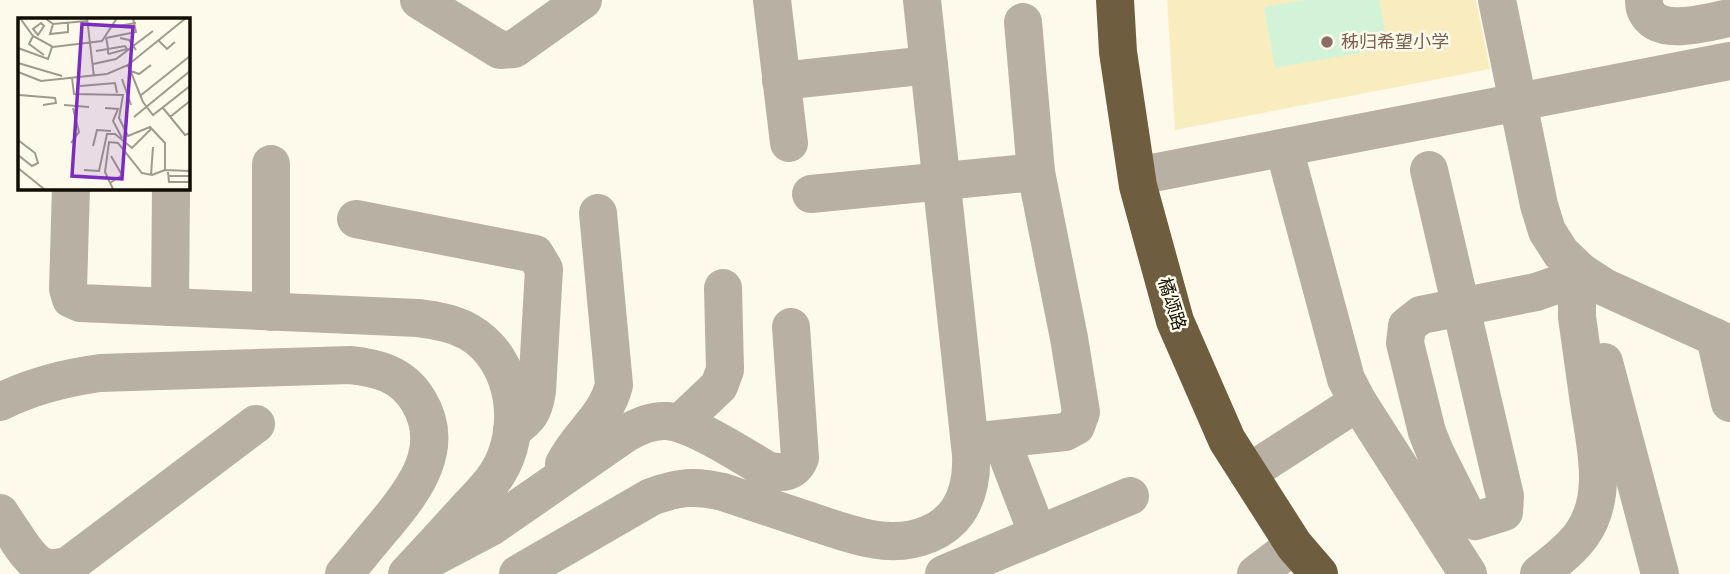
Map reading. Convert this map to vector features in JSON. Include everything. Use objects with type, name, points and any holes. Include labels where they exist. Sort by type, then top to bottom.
[{"type":"highway","name":"橘颂路","points":[[1115,0],[1118,52],[1136,176],[1175,321],[1227,440],[1294,545],[1319,574]]},
{"type":"street","points":[[419,0],[500,50],[514,49],[583,0]]},
{"type":"street","points":[[772,0],[789,143]]},
{"type":"street","points":[[922,0],[942,181],[985,441],[1038,535]]},
{"type":"street","points":[[1497,0],[1539,205],[1547,231],[1560,253],[1581,272],[1604,287],[1722,341],[1730,403]]},
{"type":"street","points":[[1644,0],[1646,11],[1658,24],[1674,27],[1730,18]]},
{"type":"street","points":[[985,441],[1065,432],[1076,426],[1081,412],[1036,172],[1023,22]]},
{"type":"street","points":[[1136,176],[1730,61]]},
{"type":"street","points":[[781,81],[929,65]]},
{"type":"street","points":[[1284,148],[1346,379],[1357,402],[1468,574]]},
{"type":"street","points":[[271,164],[271,312]]},
{"type":"street","points":[[1429,170],[1461,307],[1505,496],[1504,512],[1475,521],[1465,512],[1427,432],[1405,343],[1408,326],[1421,315],[1461,307],[1536,292],[1581,272]]},
{"type":"street","points":[[811,194],[1036,172]]},
{"type":"street","points":[[71,189],[68,289],[71,299],[80,303],[418,318],[445,322],[464,330],[490,350],[505,374],[513,401],[512,430],[507,453],[488,486],[411,570]]},
{"type":"street","points":[[170,307],[171,189]]},
{"type":"street","points":[[559,480],[572,449],[602,412],[610,399],[614,384],[598,213]]},
{"type":"street","points":[[356,219],[536,254],[544,269],[536,403],[530,415],[512,430]]},
{"type":"street","points":[[1539,574],[1567,552],[1583,534],[1594,511],[1598,486],[1597,459],[1577,317],[1581,272]]},
{"type":"street","points":[[1581,272],[1660,574]]},
{"type":"street","points":[[680,423],[719,386],[725,370],[723,288]]},
{"type":"street","points":[[411,570],[491,527],[635,428],[657,421],[669,421],[690,427],[767,470],[778,473],[797,467],[800,458],[791,327]]},
{"type":"street","points":[[0,402],[43,383],[100,373],[350,365],[394,375],[411,389],[424,409],[429,432],[428,455],[420,478],[407,498],[344,574]]},
{"type":"street","points":[[1248,473],[1357,402]]},
{"type":"street","points":[[0,513],[40,567],[60,569],[69,565],[256,424]]},
{"type":"street","points":[[518,574],[651,497],[686,487],[705,487],[723,492],[866,539],[897,542],[916,539],[935,532],[952,519],[964,499],[972,466],[985,441]]},
{"type":"street","points":[[944,574],[1129,496]]},
{"type":"street","points":[[1256,574],[1294,545]]},
{"type":"shaded area","name":"秭归希望小学","points":[[1167,0],[1476,0],[1490,69],[1175,130]]},
{"type":"green space","points":[[1304,0],[1379,0],[1388,48],[1275,68],[1264,7]]},
{"type":"place","name":"秭归希望小学","points":[[1327,42]]}]
